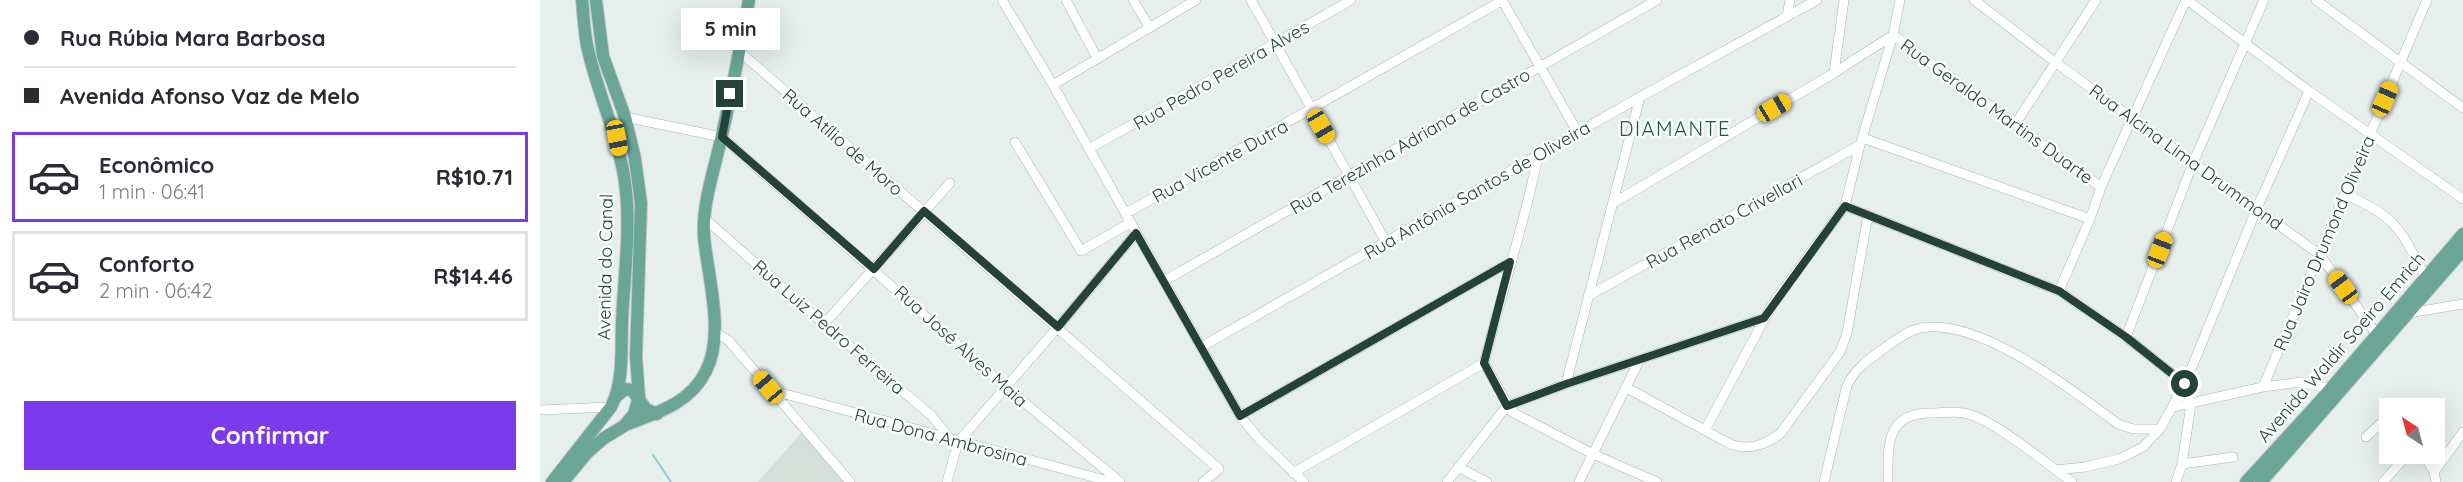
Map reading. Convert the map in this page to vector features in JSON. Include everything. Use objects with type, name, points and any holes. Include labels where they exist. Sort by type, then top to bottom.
[{"type":"main road","name":"Avenida do Canal","points":[[552,482],[613,402],[621,363],[627,215],[625,180],[617,138],[597,86],[588,51],[582,0]]},
{"type":"main road","name":"Avenida do Canal","points":[[596,0],[603,56],[625,117],[635,159],[641,203],[636,357],[639,397]]},
{"type":"main road","points":[[563,482],[587,453],[604,438],[624,426],[657,414],[675,404],[693,390],[706,373],[714,352],[715,332],[703,217],[722,137],[749,0]]},
{"type":"main road","name":"Avenida Waldir Soeiro Emrich","points":[[2260,482],[2377,335],[2463,234]]},
{"type":"main road","name":"Avenida Waldir Soeiro Emrich","points":[[2246,482],[2409,313],[2463,250]]},
{"type":"main road","points":[[613,402],[625,389],[632,390],[646,409],[657,414]]},
{"type":"main road","points":[[624,426],[634,414],[639,397]]},
{"type":"street","points":[[1002,0],[1053,85],[1240,416],[1260,440],[1304,482]]},
{"type":"street","points":[[1066,0],[1097,58]]},
{"type":"street","points":[[1133,0],[1150,28]]},
{"type":"street","points":[[1053,85],[1196,0]]},
{"type":"street","points":[[1251,0],[1386,242]]},
{"type":"street","name":"Rua Pedro Pereira Alves","points":[[1089,149],[1352,0]]},
{"type":"street","points":[[1503,0],[1578,133]]},
{"type":"street","name":"Rua Vicente Dutra","points":[[1015,142],[1081,251],[1127,219],[1503,0]]},
{"type":"street","name":"Rua Terezinha Adriana de Castro","points":[[1164,281],[1657,0]]},
{"type":"street","points":[[1787,16],[1790,0]]},
{"type":"street","name":"Rua Antônia Santos de Oliveira","points":[[1202,347],[1640,97],[1817,0]]},
{"type":"street","points":[[1834,73],[1845,0]]},
{"type":"street","points":[[1705,430],[1764,318],[1845,206],[1861,142],[1893,35],[1899,0]]},
{"type":"street","name":"Rua Alcina Lima Drummond","points":[[1974,0],[2055,62],[2320,255],[2377,335]]},
{"type":"street","points":[[2016,123],[2096,0]]},
{"type":"street","points":[[2059,291],[2090,219],[2101,186],[2187,0],[2309,91],[2463,199]]},
{"type":"street","points":[[2126,337],[2193,163],[2264,0]]},
{"type":"street","points":[[2316,0],[2463,108]]},
{"type":"street","name":"Rua Jairo Drumond Oliveira","points":[[2263,387],[2427,0]]},
{"type":"street","points":[[1615,202],[1834,73],[1893,35]]},
{"type":"street","name":"Rua Geraldo Martins Duarte","points":[[1893,35],[2101,186]]},
{"type":"street","name":"Rua Atílio de Moro","points":[[739,51],[1219,469],[1203,482]]},
{"type":"street","points":[[2055,470],[2102,464],[2119,459],[2142,447],[2160,429],[2185,384],[2257,208],[2309,91]]},
{"type":"street","points":[[1566,384],[1615,202],[1640,97]]},
{"type":"street","points":[[625,117],[722,137]]},
{"type":"street","name":"Rua José Alves Maia","points":[[722,137],[1006,388],[1120,482]]},
{"type":"street","points":[[1861,142],[2090,219]]},
{"type":"street","name":"Rua Renato Crivellari","points":[[1588,296],[1861,142]]},
{"type":"street","points":[[1536,156],[1529,199],[1484,363],[1512,412],[1593,454],[1657,482]]},
{"type":"street","points":[[824,324],[950,183]]},
{"type":"street","points":[[2344,194],[2386,214],[2405,237],[2425,277]]},
{"type":"street","points":[[1845,206],[2059,291],[2126,337],[2185,384]]},
{"type":"street","points":[[1627,388],[1732,445],[1755,447],[1767,443],[1790,423],[1840,352],[1847,333],[1868,215]]},
{"type":"street","name":"Rua Luiz Pedro Ferreira","points":[[703,217],[932,416],[955,441]]},
{"type":"street","points":[[947,482],[955,441],[1006,388],[1136,233]]},
{"type":"street","points":[[1240,416],[1510,262]]},
{"type":"street","points":[[2409,313],[2463,304]]},
{"type":"street","points":[[1447,482],[1507,406],[1764,318]]},
{"type":"street","points":[[1824,482],[1846,389],[1855,373],[1881,351],[1915,330],[1937,327],[1964,331],[2031,362],[2118,424],[2133,429],[2160,429]]},
{"type":"street","points":[[715,332],[729,341],[850,482]]},
{"type":"street","points":[[1579,482],[1639,361]]},
{"type":"street","points":[[1293,473],[1484,363]]},
{"type":"street","points":[[2173,407],[2263,387],[2301,382],[2335,390]]},
{"type":"street","name":"Rua Dona Ambrosina","points":[[770,390],[1112,482]]},
{"type":"street","points":[[540,410],[613,402]]},
{"type":"street","points":[[2176,482],[2191,404]]},
{"type":"street","points":[[1888,482],[1888,451],[1893,428],[1903,419],[1920,413],[1965,413],[1986,421],[2072,482]]},
{"type":"street","points":[[2366,437],[2379,425]]},
{"type":"street","points":[[2434,472],[2463,432]]},
{"type":"street","points":[[2181,464],[2233,457]]},
{"type":"street","points":[[2383,482],[2399,464]]},
{"type":"street","points":[[2429,464],[2436,482]]},
{"type":"street","points":[[1458,467],[1487,482]]},
{"type":"shaded area","points":[[802,432],[845,482],[758,482]]},
{"type":"waterway","points":[[653,455],[671,482]]},
{"type":"district","name":"DIAMANTE","points":[[1675,128]]},
{"type":"route","points":[[730,94],[722,137],[874,269],[924,211],[1058,327],[1136,233],[1240,416],[1510,262],[1484,363],[1507,406],[1764,318],[1845,206],[2059,291],[2126,337],[2185,384]]}]
